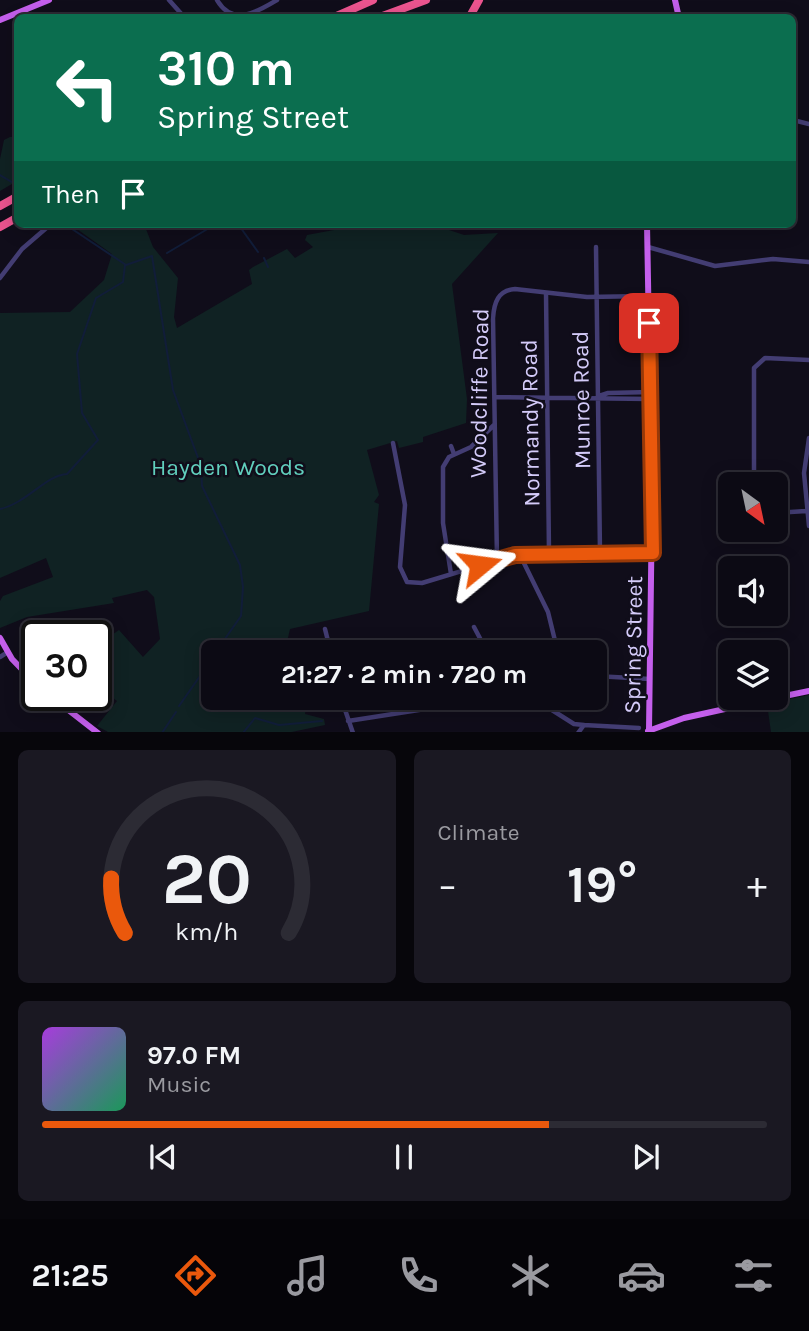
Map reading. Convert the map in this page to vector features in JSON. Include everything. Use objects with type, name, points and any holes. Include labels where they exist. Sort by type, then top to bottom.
[{"type":"highway","points":[[341,14],[373,0]]},
{"type":"highway","points":[[388,14],[426,0]]},
{"type":"main road","points":[[15,14],[49,0]]},
{"type":"main road","name":"Spring Street","points":[[645,730],[650,679],[653,553],[647,228]]},
{"type":"main road","points":[[0,638],[21,667]]},
{"type":"main road","points":[[788,695],[809,691]]},
{"type":"main road","points":[[645,730],[723,710]]},
{"type":"main road","points":[[70,711],[97,732]]},
{"type":"street","points":[[169,0],[181,14]]},
{"type":"street","points":[[217,0],[228,12],[236,14]]},
{"type":"street","points":[[249,14],[277,0]]},
{"type":"street","points":[[0,278],[29,242],[46,228]]},
{"type":"street","name":"Munroe Road","points":[[596,247],[600,553]]},
{"type":"street","points":[[648,247],[715,266],[773,260],[809,262]]},
{"type":"street","name":"Woodcliffe Road","points":[[497,560],[493,318],[498,297],[508,290],[597,297],[649,296]]},
{"type":"street","name":"Normandy Road","points":[[546,293],[549,553]]},
{"type":"street","points":[[754,472],[754,368],[765,358],[809,360]]},
{"type":"street","points":[[495,397],[598,397],[608,393],[651,395]]},
{"type":"street","points":[[451,574],[440,480],[443,467],[454,454],[471,447],[495,425]]},
{"type":"street","points":[[809,438],[804,473],[809,526]]},
{"type":"street","points":[[393,443],[405,505],[400,566],[407,582],[417,584],[520,555],[653,553]]},
{"type":"street","points":[[451,446],[454,454]]},
{"type":"street","points":[[788,512],[806,511]]},
{"type":"street","points":[[520,555],[548,612],[555,640]]},
{"type":"street","points":[[474,627],[481,640]]},
{"type":"street","points":[[325,629],[328,640]]},
{"type":"street","points":[[0,657],[8,652]]},
{"type":"street","points":[[607,677],[650,679]]},
{"type":"street","points":[[345,710],[353,732]]},
{"type":"street","points":[[348,721],[417,710]]},
{"type":"street","points":[[552,710],[574,724],[645,730]]},
{"type":"street","points":[[579,732],[584,725]]},
{"type":"green space","points":[[14,137],[14,183],[0,191],[0,159],[4,140]]},
{"type":"green space","name":"Hayden Woods","points":[[76,228],[146,228],[153,247],[178,278],[174,317],[177,328],[252,284],[249,270],[253,267],[287,249],[295,258],[313,247],[305,240],[307,235],[335,228],[443,228],[464,235],[498,233],[452,284],[467,399],[466,423],[423,437],[423,442],[399,448],[397,441],[367,450],[379,495],[374,502],[379,504],[369,611],[290,629],[287,640],[201,640],[201,710],[306,710],[305,714],[324,719],[325,725],[292,732],[108,732],[97,726],[109,711],[112,711],[117,701],[112,697],[112,635],[119,630],[143,657],[160,639],[154,597],[147,590],[112,598],[114,603],[27,617],[0,628],[0,601],[3,596],[53,577],[46,558],[0,578],[0,313],[70,312],[104,280],[112,254]]},
{"type":"green space","points":[[809,695],[809,732],[771,732],[768,710],[788,710],[788,700]]},
{"type":"waterway","points":[[0,175],[14,183]]},
{"type":"waterway","points":[[70,228],[126,265],[152,256],[173,390],[201,466],[202,486],[240,565],[243,587],[241,616],[224,640]]},
{"type":"waterway","points":[[167,253],[209,228]]},
{"type":"waterway","points":[[241,228],[258,252]]},
{"type":"waterway","points":[[264,258],[268,267]]},
{"type":"waterway","points":[[0,509],[19,501],[51,479],[67,474],[98,440],[82,413],[77,354],[96,298],[123,282],[125,265]]},
{"type":"waterway","points":[[179,706],[201,675]]},
{"type":"waterway","points":[[163,732],[176,712]]},
{"type":"waterway","points":[[244,732],[255,718],[279,725],[322,721]]},
{"type":"route","points":[[480,565],[515,555],[653,553],[649,323]]}]
